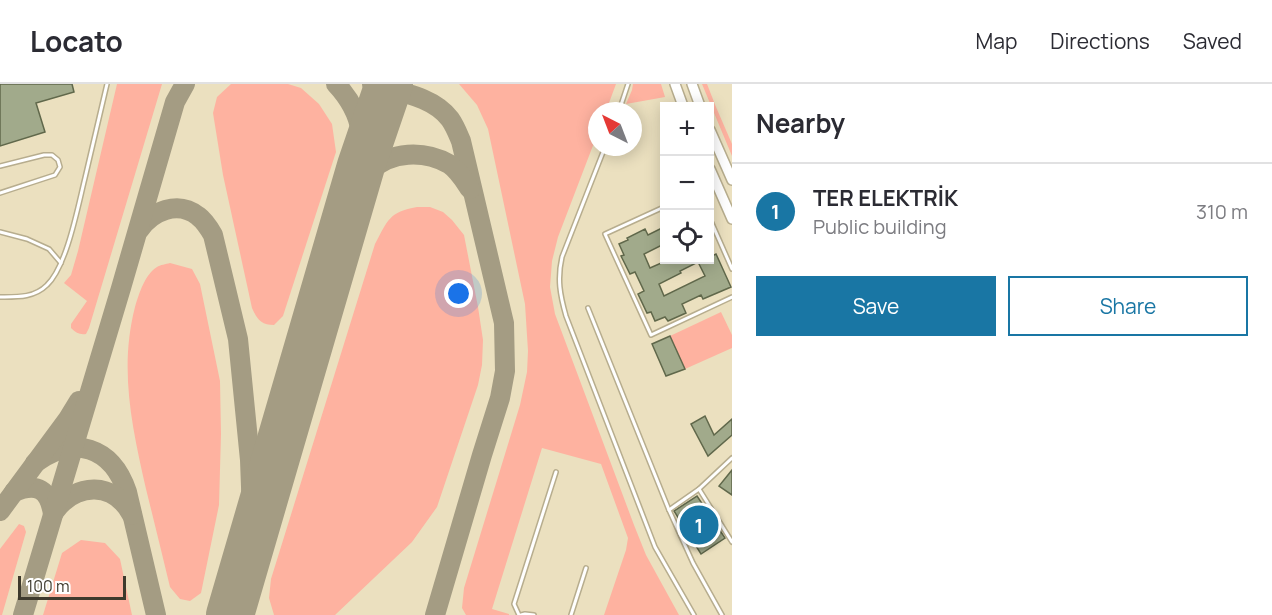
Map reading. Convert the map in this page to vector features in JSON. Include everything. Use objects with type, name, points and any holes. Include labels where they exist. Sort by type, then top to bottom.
[{"type":"main road","points":[[675,84],[682,102]]},
{"type":"main road","points":[[692,84],[699,102]]},
{"type":"main road","points":[[714,138],[732,180]]},
{"type":"main road","points":[[714,178],[732,219]]},
{"type":"lane","points":[[0,297],[34,294],[46,287],[56,276],[73,227],[107,84]]},
{"type":"lane","points":[[621,102],[628,84]]},
{"type":"lane","points":[[0,166],[52,155],[58,160],[60,167],[55,175],[0,193]]},
{"type":"lane","points":[[601,156],[562,257],[559,272],[561,297],[566,316],[655,547],[694,615]]},
{"type":"lane","points":[[660,209],[605,234],[651,335],[732,297]]},
{"type":"lane","points":[[714,228],[732,269]]},
{"type":"lane","points":[[0,232],[27,239],[49,249],[61,263]]},
{"type":"lane","points":[[588,308],[669,510],[693,563],[722,615]]},
{"type":"lane","points":[[669,510],[699,489],[732,458]]},
{"type":"lane","points":[[534,615],[520,615],[514,604],[556,472]]},
{"type":"lane","points":[[699,489],[732,542]]},
{"type":"lane","points":[[571,615],[586,568]]},
{"type":"shaded area","points":[[117,84],[162,84],[89,328],[86,334],[82,334],[73,330],[71,324],[87,301],[64,283],[71,275],[78,251]]},
{"type":"shaded area","points":[[231,84],[288,84],[301,88],[319,104],[332,124],[336,152],[283,316],[274,325],[260,321],[252,308],[223,175],[213,113],[217,97]]},
{"type":"shaded area","points":[[459,84],[616,84],[609,102],[588,102],[589,156],[558,237],[552,261],[550,287],[555,314],[634,525],[646,555],[679,615],[604,615],[628,538],[601,464],[542,448],[492,609],[509,615],[466,615],[462,608],[464,588],[520,405],[527,372],[528,351],[525,304],[488,129],[477,105]]},
{"type":"shaded area","points":[[633,84],[661,84],[665,97],[627,102]]},
{"type":"shaded area","points":[[702,84],[707,84],[732,144],[732,156],[714,113],[714,102],[710,102]]},
{"type":"shaded area","points":[[417,207],[430,207],[443,212],[464,235],[483,340],[478,385],[437,507],[412,542],[335,615],[274,615],[269,598],[271,579],[375,244],[390,218]]},
{"type":"shaded area","points":[[170,263],[192,269],[200,284],[220,381],[219,505],[201,593],[190,601],[180,599],[170,587],[136,443],[129,398],[128,353],[135,307],[146,279],[153,270]]},
{"type":"shaded area","points":[[721,312],[732,335],[732,348],[685,369],[670,336]]},
{"type":"shaded area","points":[[19,524],[24,526],[26,532],[2,615],[0,615],[0,549]]},
{"type":"shaded area","points":[[81,540],[105,543],[120,559],[132,615],[43,615],[62,553]]},
{"type":"building","points":[[0,84],[72,84],[74,92],[36,103],[45,132],[0,146]]},
{"type":"building","points":[[645,229],[648,235],[660,229],[660,246],[644,254],[650,268],[660,264],[694,264],[659,284],[664,296],[705,276],[699,264],[714,264],[716,254],[731,287],[703,299],[701,295],[682,304],[686,313],[668,321],[665,317],[655,321],[651,312],[647,313],[638,294],[644,291],[635,272],[630,274],[621,256],[624,255],[619,244]]},
{"type":"building","points":[[670,336],[685,369],[666,376],[652,344]]},
{"type":"building","points":[[705,416],[714,435],[732,419],[732,435],[708,456],[691,424]]},
{"type":"building","points":[[732,470],[732,495],[719,486]]},
{"type":"building","points":[[697,496],[725,538],[701,554],[674,511]]},
{"type":"taxiway","points":[[23,615],[175,102],[185,84]]},
{"type":"taxiway","points":[[336,84],[353,107],[361,132],[361,157],[355,185]]},
{"type":"taxiway","points":[[372,84],[425,100],[443,111],[453,124],[461,141],[504,323],[505,371],[500,398],[435,615]]},
{"type":"taxiway","points":[[350,202],[361,181],[370,171],[378,164],[398,156],[419,155],[439,159],[458,172],[470,189]]},
{"type":"taxiway","points":[[139,230],[144,223],[158,213],[174,208],[190,211],[207,225],[213,235],[238,339],[250,460],[253,540]]},
{"type":"taxiway","points":[[0,511],[79,401]]},
{"type":"taxiway","points":[[35,463],[50,454],[64,449],[77,448],[102,455],[112,464],[127,492],[156,615]]},
{"type":"taxiway","points":[[14,492],[30,488],[41,490],[49,499],[53,514]]},
{"type":"taxiway","points":[[54,512],[73,495],[94,490],[105,491],[115,496],[132,515]]},
{"type":"runway","points":[[230,615],[361,166],[389,84]]},
{"type":"place","name":"TER ELEKTRİK","points":[[699,525]]}]
